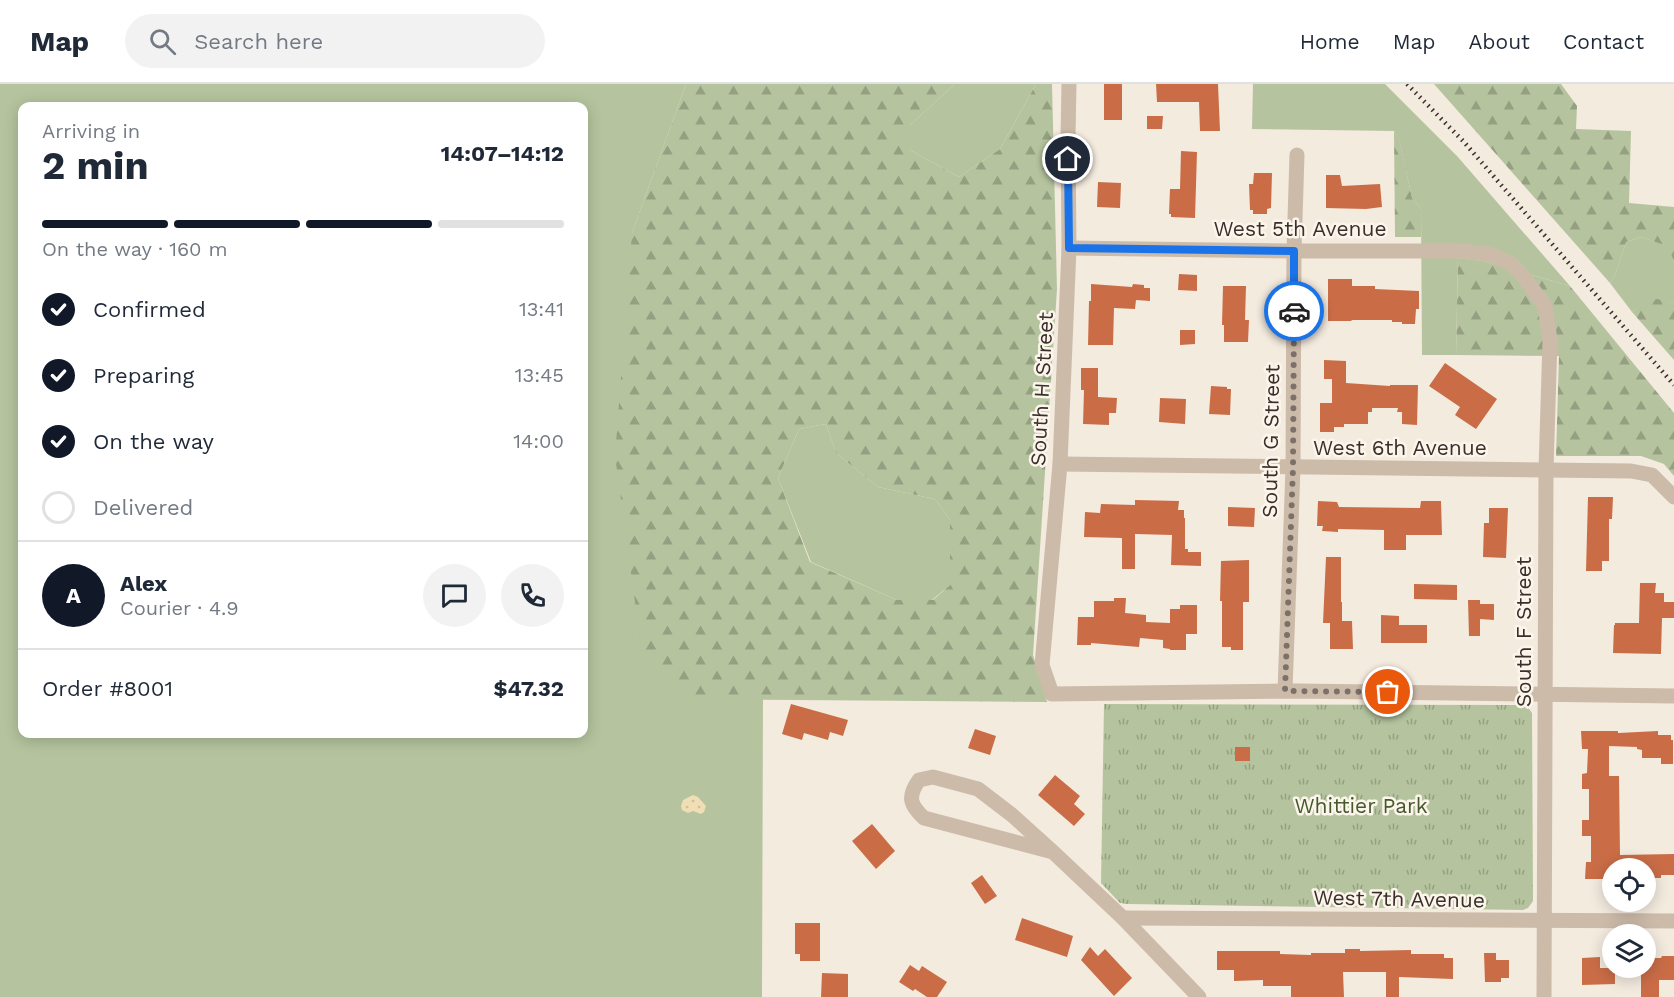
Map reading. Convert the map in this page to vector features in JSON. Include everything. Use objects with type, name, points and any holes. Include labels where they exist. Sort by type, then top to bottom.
[{"type":"street","name":"South H Street","points":[[1069,84],[1069,248],[1060,465],[1042,664],[1052,694],[1285,691]]},
{"type":"street","name":"South G Street","points":[[1285,691],[1293,468],[1297,155]]},
{"type":"street","name":"West 5th Avenue","points":[[1069,248],[1294,251],[1460,250],[1489,254],[1510,263],[1523,276]]},
{"type":"street","name":"South F Street","points":[[1523,276],[1545,306],[1550,340],[1546,470],[1544,997]]},
{"type":"street","name":"West 6th Avenue","points":[[1060,465],[1630,471],[1652,475],[1674,497]]},
{"type":"street","points":[[1285,691],[1674,696]]},
{"type":"street","points":[[1053,852],[924,818],[914,809],[911,799],[913,789],[919,780],[933,777],[978,789],[1012,815],[1053,852],[1123,918],[1198,997]]},
{"type":"street","name":"West 7th Avenue","points":[[1123,918],[1674,921]]},
{"type":"green space","points":[[0,84],[686,84],[632,233],[681,699],[763,699],[762,997],[0,997]]},
{"type":"green space","points":[[686,84],[955,84],[910,125],[910,150],[959,177],[1000,149],[1036,84],[1052,84],[1057,289],[1033,655],[1047,702],[681,699],[641,646],[615,456],[632,233]],"holes":[[[826,424],[836,453],[878,487],[935,499],[950,520],[950,585],[933,600],[897,600],[810,562],[778,478],[799,429]]]},
{"type":"green space","points":[[955,84],[1036,84],[1000,149],[959,177],[910,150],[910,125]]},
{"type":"green space","points":[[1253,84],[1385,84],[1457,156],[1570,286],[1483,261],[1458,258],[1456,355],[1422,355],[1421,209],[1412,198],[1399,140],[1394,131],[1252,129]]},
{"type":"green space","points":[[1434,84],[1561,84],[1577,106],[1576,129],[1631,131],[1629,203],[1674,207],[1674,261],[1667,246],[1641,237],[1626,242],[1616,273],[1610,283]]},
{"type":"green space","points":[[1394,131],[1399,139],[1412,198],[1421,209],[1421,237],[1395,237]]},
{"type":"green space","points":[[1641,237],[1668,246],[1674,261],[1674,303],[1652,301],[1632,312],[1610,283],[1616,273],[1626,242]]},
{"type":"green space","points":[[1458,258],[1483,261],[1570,286],[1674,413],[1674,476],[1664,464],[1641,456],[1556,456],[1559,356],[1456,355]]},
{"type":"green space","points":[[1657,299],[1674,303],[1674,360],[1632,312],[1641,304]]},
{"type":"green space","points":[[826,424],[836,453],[878,487],[935,499],[950,520],[950,585],[932,600],[897,600],[811,562],[778,478],[799,429]]},
{"type":"green space","name":"Whittier Park","points":[[1104,704],[1527,706],[1532,713],[1533,901],[1528,908],[1523,910],[1120,903],[1101,883]]},
{"type":"sand","points":[[693,795],[706,806],[701,814],[682,810],[683,800]]},
{"type":"building","points":[[1104,84],[1122,84],[1122,120],[1104,120]]},
{"type":"building","points":[[1156,84],[1218,84],[1220,131],[1200,131],[1199,102],[1157,102]]},
{"type":"building","points":[[1147,116],[1163,116],[1162,129],[1147,129]]},
{"type":"building","points":[[1181,151],[1197,152],[1195,218],[1171,217],[1169,214],[1170,189],[1180,189]]},
{"type":"building","points":[[1254,173],[1272,173],[1271,208],[1267,209],[1267,214],[1253,214],[1253,210],[1250,210],[1249,184],[1253,184]]},
{"type":"building","points":[[1326,175],[1340,175],[1342,186],[1380,184],[1382,207],[1326,208]]},
{"type":"building","points":[[1098,182],[1121,183],[1120,208],[1097,207]]},
{"type":"building","points":[[1179,274],[1197,275],[1197,291],[1178,290]]},
{"type":"building","points":[[1328,279],[1352,279],[1352,286],[1419,291],[1419,309],[1416,309],[1415,324],[1402,324],[1402,322],[1392,322],[1392,320],[1328,321]]},
{"type":"building","points":[[1091,284],[1132,287],[1133,284],[1150,288],[1150,301],[1136,300],[1135,309],[1114,308],[1113,345],[1088,345]]},
{"type":"building","points":[[1223,286],[1246,286],[1245,320],[1249,320],[1248,342],[1224,342]]},
{"type":"building","points":[[1180,330],[1195,330],[1195,344],[1180,345]]},
{"type":"building","points":[[1324,360],[1346,361],[1346,383],[1418,385],[1417,425],[1402,424],[1402,412],[1397,412],[1398,408],[1372,408],[1372,412],[1368,412],[1368,424],[1344,424],[1344,427],[1334,427],[1334,432],[1320,432],[1320,403],[1332,403],[1332,379],[1324,379]]},
{"type":"building","points":[[1445,363],[1497,399],[1476,429],[1455,415],[1460,407],[1429,386]]},
{"type":"building","points":[[1081,368],[1098,368],[1098,397],[1117,398],[1116,413],[1109,413],[1109,425],[1083,424],[1084,390],[1081,390]]},
{"type":"building","points":[[1211,386],[1231,389],[1230,415],[1209,414]]},
{"type":"building","points":[[1160,398],[1186,399],[1185,424],[1159,422]]},
{"type":"building","points":[[1588,497],[1613,497],[1612,519],[1609,519],[1609,561],[1602,561],[1602,571],[1586,571]]},
{"type":"building","points":[[1135,500],[1179,501],[1178,510],[1184,510],[1185,518],[1185,549],[1188,549],[1188,552],[1201,552],[1201,566],[1171,565],[1172,535],[1135,534],[1135,569],[1122,569],[1122,538],[1084,537],[1085,512],[1100,513],[1101,504],[1135,505]]},
{"type":"building","points":[[1318,501],[1337,502],[1339,507],[1420,508],[1421,501],[1441,501],[1442,535],[1406,535],[1406,550],[1384,550],[1384,530],[1322,531],[1323,526],[1317,526]]},
{"type":"building","points":[[1228,507],[1255,508],[1254,527],[1228,526]]},
{"type":"building","points":[[1489,508],[1508,508],[1506,558],[1483,557],[1484,523],[1489,523]]},
{"type":"building","points":[[1326,557],[1341,557],[1342,621],[1352,621],[1353,649],[1330,649],[1330,623],[1323,623]]},
{"type":"building","points":[[1249,560],[1249,602],[1243,602],[1243,650],[1231,650],[1231,647],[1222,647],[1221,561]]},
{"type":"building","points":[[1640,583],[1656,583],[1655,593],[1664,593],[1664,602],[1674,602],[1674,618],[1662,618],[1661,654],[1613,653],[1615,623],[1639,623]]},
{"type":"building","points":[[1414,584],[1457,585],[1457,600],[1414,599]]},
{"type":"building","points":[[1114,598],[1126,598],[1125,613],[1146,615],[1146,622],[1170,623],[1170,609],[1180,609],[1180,605],[1197,605],[1197,634],[1186,634],[1186,650],[1170,650],[1163,648],[1163,640],[1140,638],[1139,647],[1091,643],[1091,645],[1077,645],[1078,617],[1094,617],[1094,601],[1114,601]]},
{"type":"building","points":[[1468,600],[1480,600],[1480,604],[1494,604],[1494,620],[1480,619],[1480,636],[1469,636]]},
{"type":"building","points":[[1381,615],[1399,616],[1399,625],[1427,625],[1427,643],[1381,643]]},
{"type":"building","points":[[791,704],[848,720],[843,736],[830,732],[828,740],[804,733],[802,740],[782,734]]},
{"type":"building","points":[[975,729],[996,736],[990,755],[968,748]]},
{"type":"building","points":[[1581,731],[1618,731],[1618,733],[1658,731],[1658,735],[1671,735],[1673,764],[1661,764],[1661,758],[1642,758],[1642,750],[1637,747],[1609,746],[1609,776],[1619,776],[1620,855],[1674,854],[1674,875],[1661,875],[1661,878],[1656,878],[1656,858],[1602,858],[1602,879],[1585,879],[1586,862],[1591,862],[1591,836],[1582,836],[1582,820],[1589,820],[1589,789],[1582,789],[1582,774],[1587,773],[1588,749],[1582,749]]},
{"type":"building","points":[[1235,747],[1250,747],[1250,761],[1235,761]]},
{"type":"building","points":[[1055,775],[1080,796],[1074,804],[1085,814],[1074,826],[1038,795]]},
{"type":"building","points":[[872,824],[895,851],[876,869],[852,841]]},
{"type":"building","points":[[982,875],[997,896],[985,904],[971,883]]},
{"type":"building","points":[[1022,918],[1073,936],[1067,957],[1015,940]]},
{"type":"building","points":[[795,923],[820,923],[820,961],[800,961],[800,954],[795,954]]},
{"type":"building","points":[[1090,947],[1098,956],[1105,949],[1132,978],[1114,996],[1081,960]]},
{"type":"building","points":[[1345,949],[1411,950],[1411,954],[1444,954],[1444,958],[1453,958],[1453,979],[1399,977],[1399,997],[1386,997],[1386,972],[1343,972],[1344,997],[1291,997],[1291,986],[1263,986],[1263,980],[1234,981],[1234,970],[1217,970],[1217,951],[1280,951],[1280,954],[1311,955],[1311,953],[1345,953]]},
{"type":"building","points":[[1484,953],[1496,953],[1496,960],[1509,960],[1509,978],[1501,978],[1501,982],[1485,982]]},
{"type":"building","points":[[1662,956],[1674,956],[1674,980],[1659,980],[1659,997],[1641,997],[1641,978],[1656,978],[1656,958]]},
{"type":"building","points":[[1600,957],[1602,978],[1615,978],[1615,984],[1582,985],[1582,958]]},
{"type":"building","points":[[910,965],[919,971],[922,966],[947,982],[937,997],[927,997],[899,982]]},
{"type":"building","points":[[822,973],[848,974],[848,997],[821,997]]},
{"type":"railway","points":[[1407,84],[1464,142],[1674,385]]},
{"type":"way so far","points":[[1294,311],[1293,468],[1285,691],[1388,692]]},
{"type":"route","points":[[1068,159],[1069,248],[1294,251],[1294,311]]}]
